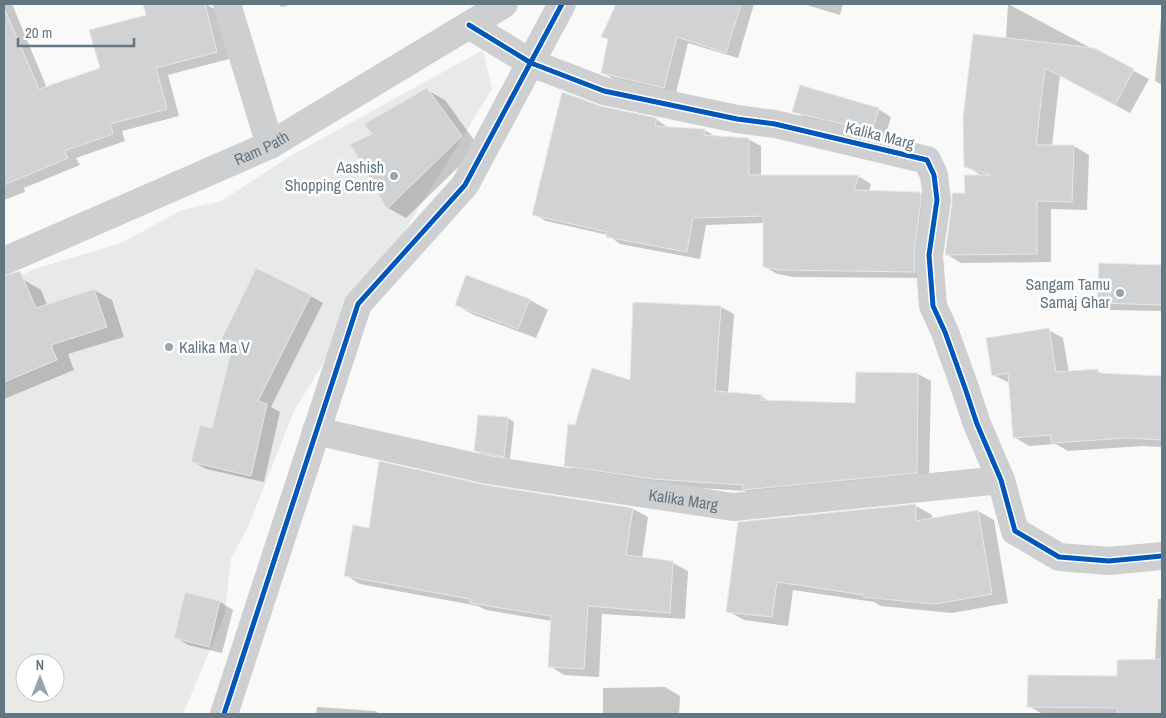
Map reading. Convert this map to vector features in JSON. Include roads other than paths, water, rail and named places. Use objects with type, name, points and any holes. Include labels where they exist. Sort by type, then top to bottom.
[{"type":"street","points":[[227,4],[270,146]]},
{"type":"street","name":"Ram Path","points":[[4,261],[270,146],[504,4]]},
{"type":"street","points":[[224,714],[358,304],[465,185],[562,4]]},
{"type":"street","points":[[469,25],[531,63]]},
{"type":"street","name":"Kalika Marg","points":[[316,431],[488,470],[733,507],[1001,480],[977,424],[962,379],[933,306],[929,255],[937,200],[934,175],[926,160],[775,124],[737,119],[604,91],[531,63]]},
{"type":"street","points":[[1001,480],[1016,531],[1059,557],[1109,561],[1162,556]]},
{"type":"place","name":"Aashish Shopping Centre","points":[[394,176]]},
{"type":"place","name":"Sangam Tamu Samaj Ghar","points":[[1120,293]]},
{"type":"place","name":"Kalika Ma V","points":[[169,347]]}]
